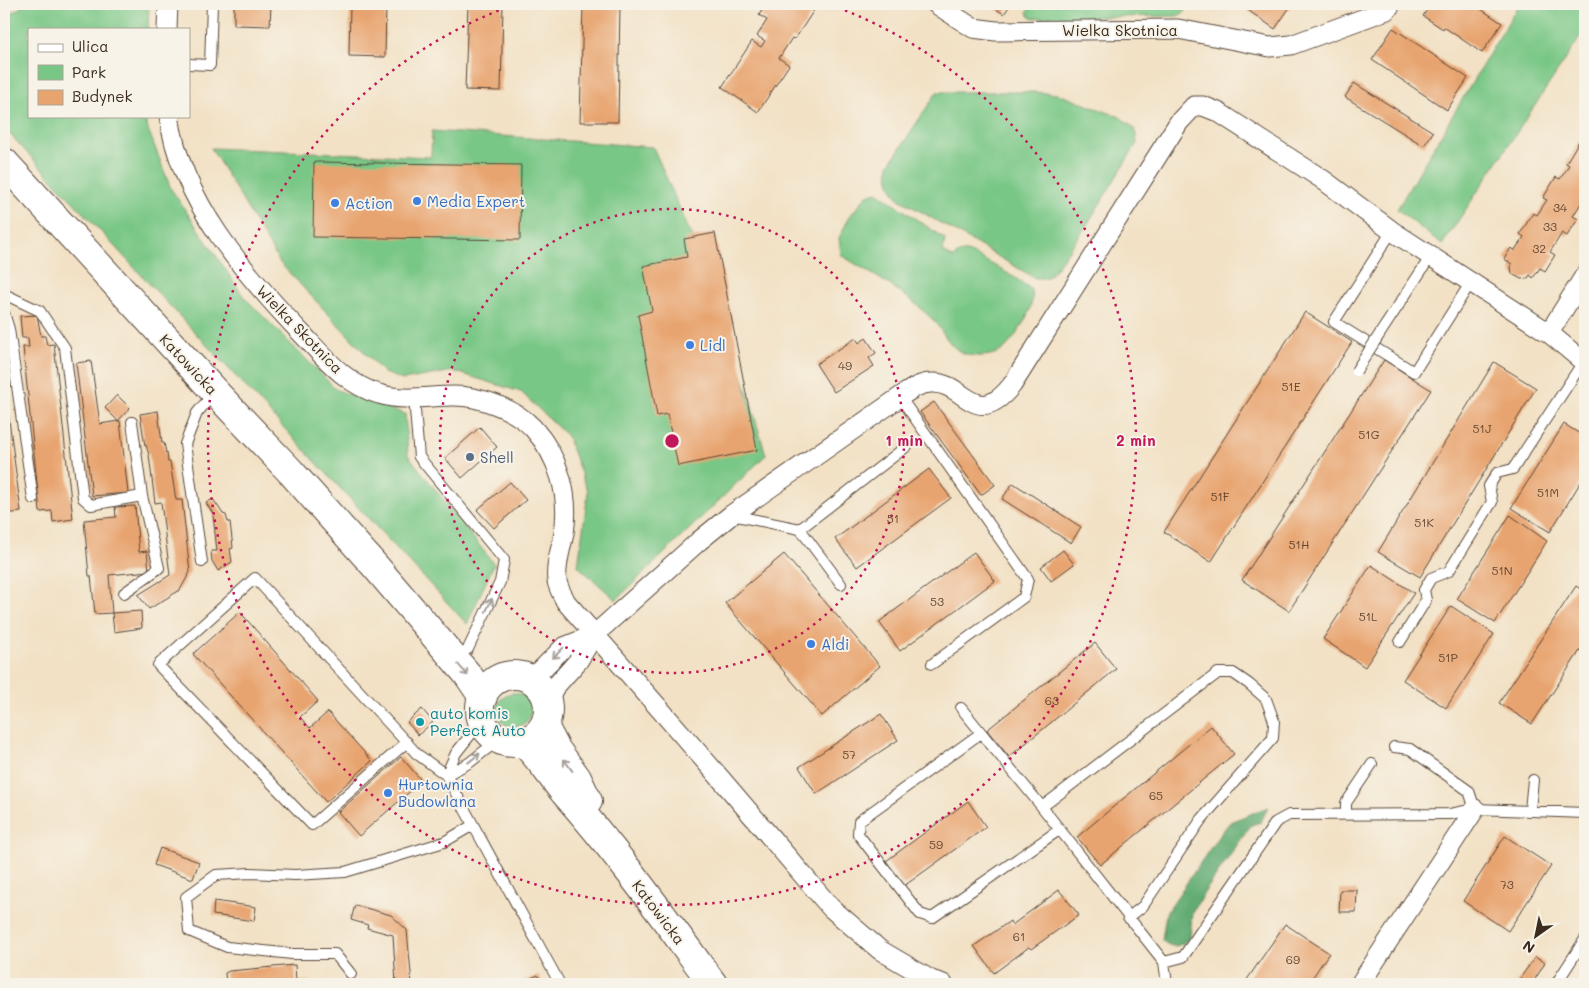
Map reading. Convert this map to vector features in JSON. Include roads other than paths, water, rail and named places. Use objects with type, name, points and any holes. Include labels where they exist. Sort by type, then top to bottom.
[{"type":"main road","name":"Katowicka","points":[[4,162],[375,566],[468,675],[482,706]]},
{"type":"main road","name":"Katowicka","points":[[375,566],[484,665],[514,678]]},
{"type":"main road","points":[[514,678],[540,688],[529,728],[489,732],[484,725],[482,706],[491,685],[514,678]]},
{"type":"main road","name":"Katowicka","points":[[529,728],[556,749],[578,778],[605,839],[713,984]]},
{"type":"street","points":[[167,28],[168,4]]},
{"type":"street","name":"Wielka Skotnica","points":[[936,4],[973,28],[996,31],[1178,29],[1270,47],[1291,44],[1387,10],[1391,4]]},
{"type":"street","points":[[529,728],[554,688],[578,661],[594,635],[731,514],[917,386],[928,382],[937,382],[968,400],[980,404],[991,404],[1005,394],[1180,122],[1194,106],[1204,106],[1218,112],[1322,179],[1392,231],[1548,333],[1584,362]]},
{"type":"street","name":"Wielka Skotnica","points":[[169,118],[173,143],[181,163],[198,198],[224,242],[255,282],[341,373],[359,385],[378,394],[395,398],[456,396],[484,401],[511,412],[532,427],[557,466],[564,488],[566,512],[564,532],[557,562],[557,582],[566,602],[721,778],[831,908],[880,950],[931,980],[943,984]]},
{"type":"street","points":[[1548,333],[1585,275]]},
{"type":"street","points":[[514,678],[539,672],[564,647],[594,635]]},
{"type":"street","points":[[1360,984],[1475,809]]},
{"type":"lane","points":[[190,64],[210,65],[212,4]]},
{"type":"lane","points":[[1392,231],[1334,322],[1414,372],[1471,282]]},
{"type":"lane","points":[[1356,371],[1431,256]]},
{"type":"lane","points":[[4,294],[40,311],[65,348],[83,498],[91,505],[142,496]]},
{"type":"lane","points":[[4,313],[9,329],[32,499]]},
{"type":"lane","points":[[1400,642],[1426,600],[1424,590],[1431,578],[1449,571],[1492,502],[1490,486],[1497,473],[1513,469],[1584,362]]},
{"type":"lane","points":[[202,562],[186,444],[197,413],[215,392]]},
{"type":"lane","points":[[900,397],[1028,578],[1024,597],[932,664]]},
{"type":"lane","points":[[414,398],[419,457],[504,560],[500,582],[468,649]]},
{"type":"lane","points":[[124,593],[159,568],[142,496],[132,422]]},
{"type":"lane","points":[[800,528],[907,446]]},
{"type":"lane","points":[[731,514],[800,528],[841,584]]},
{"type":"lane","points":[[407,742],[312,825],[158,665],[255,578],[407,742],[417,754],[446,775],[560,984]]},
{"type":"lane","points":[[1042,806],[1218,673],[1233,673],[1250,684],[1266,699],[1274,720],[1273,738],[1201,820],[1143,906],[1128,918]]},
{"type":"lane","points":[[446,775],[456,753],[476,728],[482,706]]},
{"type":"lane","points":[[961,708],[1042,806],[1164,962],[1167,984]]},
{"type":"lane","points":[[446,775],[469,763],[492,745],[529,728]]},
{"type":"lane","points":[[980,733],[859,821],[858,834],[920,914],[932,918],[1059,830]]},
{"type":"lane","points":[[1394,747],[1410,750],[1469,791],[1475,809]]},
{"type":"lane","points":[[1346,815],[1346,803],[1372,764]]},
{"type":"lane","points":[[1530,810],[1533,780]]},
{"type":"lane","points":[[1164,962],[1183,956],[1276,822],[1290,815],[1450,814],[1475,809],[1585,813]]},
{"type":"lane","points":[[351,974],[336,954],[292,954],[227,947],[189,931],[186,897],[216,876],[250,873],[295,875],[345,872],[397,858],[444,842],[473,825]]},
{"type":"lane","points":[[1556,984],[1585,939]]},
{"type":"place","name":"Media Expert","points":[[417,201]]},
{"type":"place","name":"Action","points":[[335,203]]},
{"type":"place","name":"Lidl","points":[[690,345]]},
{"type":"place","name":"Shell","points":[[470,457]]},
{"type":"place","name":"Aldi","points":[[811,644]]},
{"type":"place","name":"auto komis Perfect Auto","points":[[420,722]]},
{"type":"place","name":"Hurtownia Budowlana","points":[[388,793]]}]
